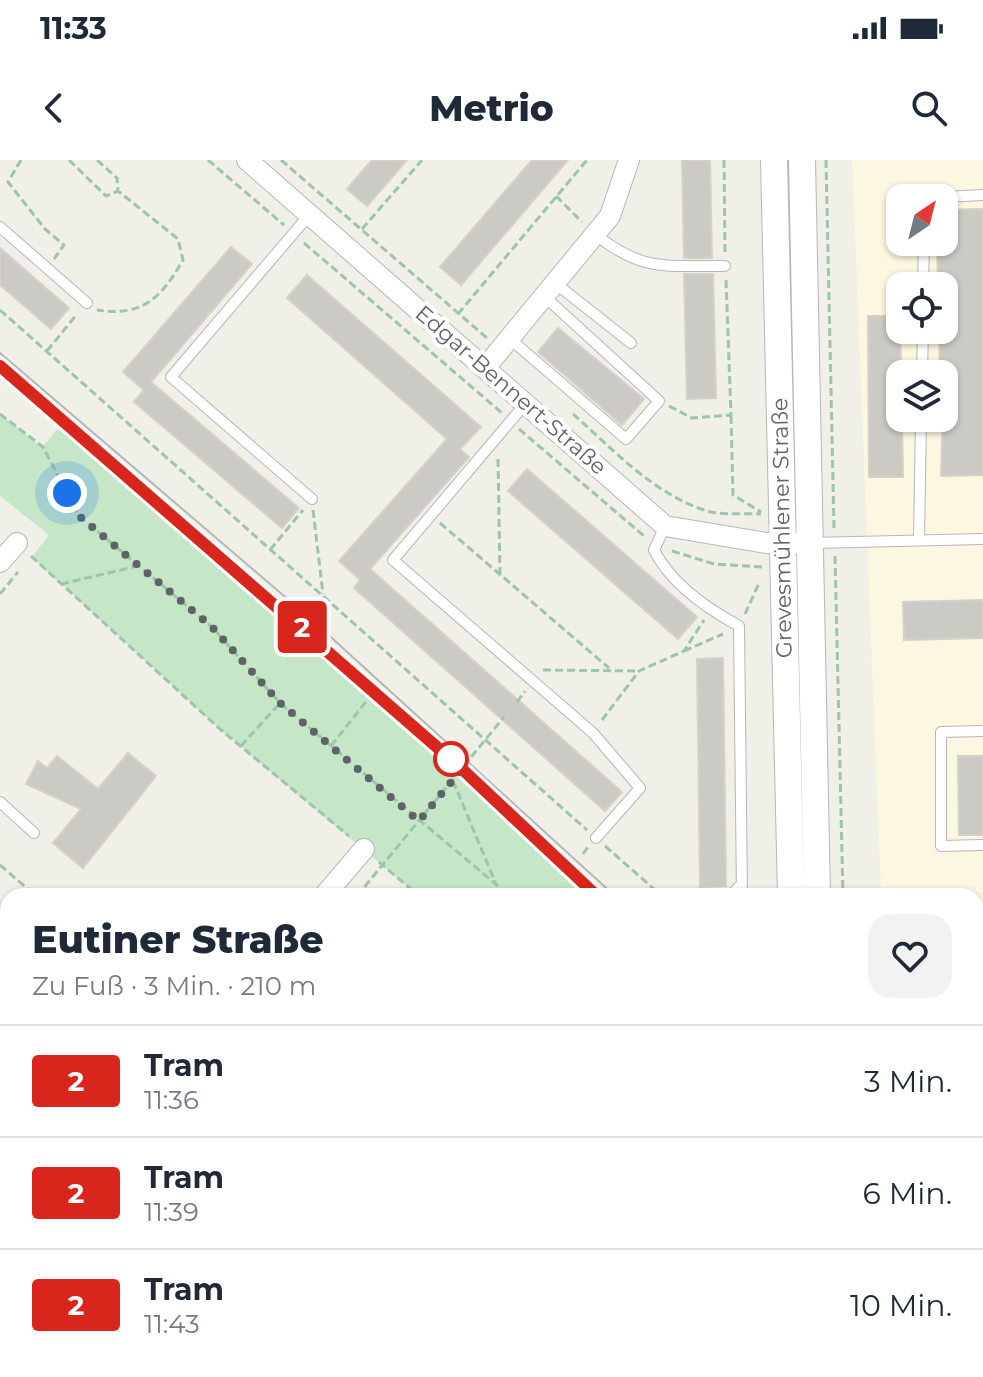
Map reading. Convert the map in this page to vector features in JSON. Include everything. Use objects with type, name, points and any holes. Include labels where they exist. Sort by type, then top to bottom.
[{"type":"street","name":"Edgar-Bennert-Straße","points":[[247,160],[665,526]]},
{"type":"street","points":[[485,368],[610,216],[629,160]]},
{"type":"street","name":"Grevesmühlener Straße","points":[[774,160],[817,888]]},
{"type":"street","name":"Grevesmühlener Straße","points":[[791,888],[802,160]]},
{"type":"street","points":[[665,526],[796,543]]},
{"type":"street","points":[[0,562],[24,550]]},
{"type":"street","points":[[331,888],[364,849]]},
{"type":"lane","points":[[958,196],[983,195]]},
{"type":"lane","points":[[310,214],[171,377],[312,499]]},
{"type":"lane","points":[[0,227],[86,304]]},
{"type":"lane","points":[[595,234],[622,256],[647,265],[725,266]]},
{"type":"lane","points":[[550,290],[631,343]]},
{"type":"lane","points":[[509,338],[626,439],[659,401],[550,290]]},
{"type":"lane","points":[[526,403],[393,560],[593,733],[640,788],[596,838]]},
{"type":"lane","points":[[919,540],[921,432]]},
{"type":"lane","points":[[665,526],[654,550],[663,568],[710,610],[739,626],[742,888]]},
{"type":"lane","points":[[796,543],[983,539]]},
{"type":"lane","points":[[983,731],[941,732],[941,846],[983,845]]},
{"type":"lane","points":[[0,802],[34,833]]},
{"type":"lane","points":[[738,888],[742,884]]},
{"type":"path","points":[[21,160],[8,182],[45,229],[64,245],[48,268]]},
{"type":"path","points":[[69,160],[106,196],[118,191]]},
{"type":"path","points":[[47,351],[86,304],[121,313],[139,310],[169,284],[183,260],[178,239],[118,191],[117,178],[97,160]]},
{"type":"path","points":[[362,229],[422,160]]},
{"type":"path","points":[[443,332],[587,160]]},
{"type":"path","points":[[724,160],[733,495],[765,514]]},
{"type":"path","points":[[826,160],[834,515]]},
{"type":"path","points":[[556,196],[595,234]]},
{"type":"path","points":[[0,310],[653,888]]},
{"type":"path","points":[[659,401],[692,418],[731,415]]},
{"type":"path","points":[[0,414],[43,447],[79,516],[211,626],[280,703],[501,888]]},
{"type":"path","points":[[497,437],[500,575]]},
{"type":"path","points":[[270,550],[312,499]]},
{"type":"path","points":[[312,499],[323,596]]},
{"type":"path","points":[[431,516],[609,668]]},
{"type":"path","points":[[0,594],[24,550],[241,746],[410,888]]},
{"type":"path","points":[[61,584],[138,566]]},
{"type":"path","points":[[593,733],[639,671],[739,626],[767,567]]},
{"type":"path","points":[[835,572],[843,888]]},
{"type":"path","points":[[684,651],[710,610]]},
{"type":"path","points":[[533,682],[543,670],[609,668],[639,671]]},
{"type":"path","points":[[331,746],[369,698]]},
{"type":"path","points":[[241,746],[280,703]]},
{"type":"path","points":[[364,888],[504,717]]},
{"type":"path","points":[[453,781],[497,885]]},
{"type":"path","points":[[0,865],[27,888]]},
{"type":"shaded area","points":[[852,160],[983,160],[983,888],[881,888]]},
{"type":"green space","points":[[0,414],[42,447],[64,422],[305,629],[328,662],[457,775],[462,769],[588,888],[409,888],[221,730],[32,557],[49,535],[0,496]]},
{"type":"building","points":[[372,160],[407,160],[367,206],[347,189]]},
{"type":"building","points":[[532,160],[568,160],[461,285],[440,267]]},
{"type":"building","points":[[682,160],[710,160],[712,258],[684,258]]},
{"type":"building","points":[[983,209],[983,475],[941,476],[942,432],[958,432],[958,360],[940,360],[939,344],[958,344],[958,272],[938,272],[937,256],[958,256],[958,210]]},
{"type":"building","points":[[231,247],[252,264],[151,382],[299,508],[282,528],[134,402],[144,390],[123,372]]},
{"type":"building","points":[[0,248],[69,308],[51,329],[0,285]]},
{"type":"building","points":[[684,274],[713,274],[716,398],[687,399]]},
{"type":"building","points":[[307,275],[481,427],[460,449],[469,457],[370,569],[622,792],[605,811],[354,588],[360,580],[339,561],[447,439],[287,298]]},
{"type":"building","points":[[868,316],[886,316],[886,344],[901,344],[901,360],[886,360],[886,432],[902,432],[903,477],[869,477]]},
{"type":"building","points":[[558,328],[644,399],[622,425],[538,352]]},
{"type":"building","points":[[527,469],[697,617],[678,639],[508,491]]},
{"type":"building","points":[[983,600],[983,638],[904,640],[903,602]]},
{"type":"building","points":[[723,658],[726,886],[700,887],[697,659]]},
{"type":"building","points":[[128,753],[156,776],[83,868],[53,843],[81,809],[26,784],[38,761],[47,768],[57,756],[98,789]]},
{"type":"building","points":[[958,756],[983,756],[983,835],[959,835]]},
{"type":"tram line","points":[[0,353],[311,619],[606,888]]},
{"type":"tram line","name":"2","points":[[0,366],[305,629],[462,769],[588,888]]},
{"type":"route","points":[[67,493],[79,516],[211,626],[280,703],[419,821],[462,769],[451,759]]}]
